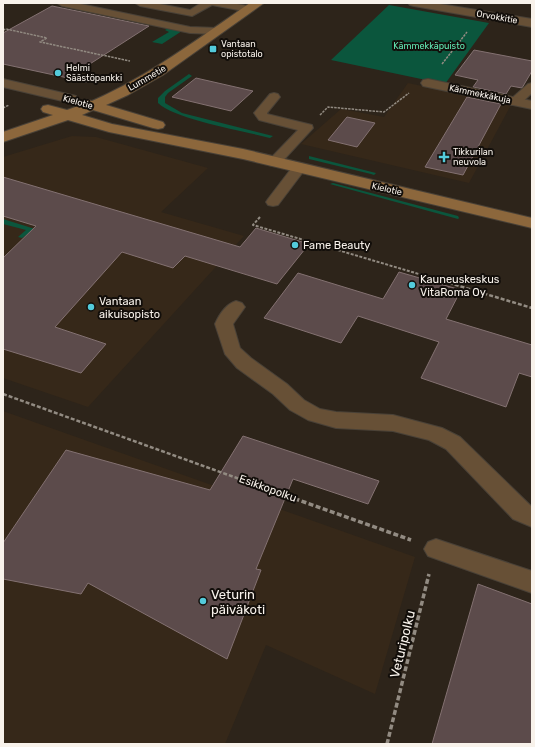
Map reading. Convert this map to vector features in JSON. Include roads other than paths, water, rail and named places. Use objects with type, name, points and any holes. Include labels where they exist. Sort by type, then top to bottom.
[{"type":"street","name":"Orvokkitie","points":[[414,3],[532,23]]},
{"type":"street","name":"Lummetie","points":[[3,137],[69,116],[123,92],[176,60],[254,6]]},
{"type":"street","name":"Lummetie","points":[[132,67],[185,48],[217,31]]},
{"type":"street","name":"Kielotie","points":[[3,83],[71,99],[190,135],[243,154]]},
{"type":"street","name":"Kämmekkäkuja","points":[[428,83],[532,105]]},
{"type":"street","points":[[3,125],[42,108],[71,99],[92,90]]},
{"type":"street","name":"Kielotie","points":[[42,108],[109,128],[243,154],[532,223]]},
{"type":"lane","points":[[62,3],[190,30],[217,31]]},
{"type":"lane","points":[[140,3],[192,13],[208,3]]},
{"type":"lane","points":[[215,3],[254,6]]},
{"type":"lane","points":[[515,102],[532,87]]},
{"type":"lane","points":[[274,97],[260,113],[263,117],[307,128],[274,162]]},
{"type":"lane","points":[[273,202],[298,168]]},
{"type":"lane","points":[[236,307],[226,319],[224,324],[232,350],[244,363],[280,389],[297,405],[315,415],[336,420],[393,423],[435,434],[453,443],[521,512],[532,518]]},
{"type":"lane","points":[[436,548],[532,582]]},
{"type":"place","name":"Vantaan opistotalo","points":[[213,49]]},
{"type":"place","name":"Helmi Säästöpankki","points":[[58,73]]},
{"type":"place","name":"Tikkurilan neuvola","points":[[444,157]]},
{"type":"place","name":"Fame Beauty","points":[[295,245]]},
{"type":"place","name":"Kauneuskeskus VitaRoma Oy","points":[[412,285]]},
{"type":"place","name":"Vantaan aikuisopisto","points":[[91,307]]},
{"type":"place","name":"Veturin päiväkoti","points":[[203,601]]},
{"type":"park label","name":"Kämmekkäpuisto","points":[[429,46]]}]
